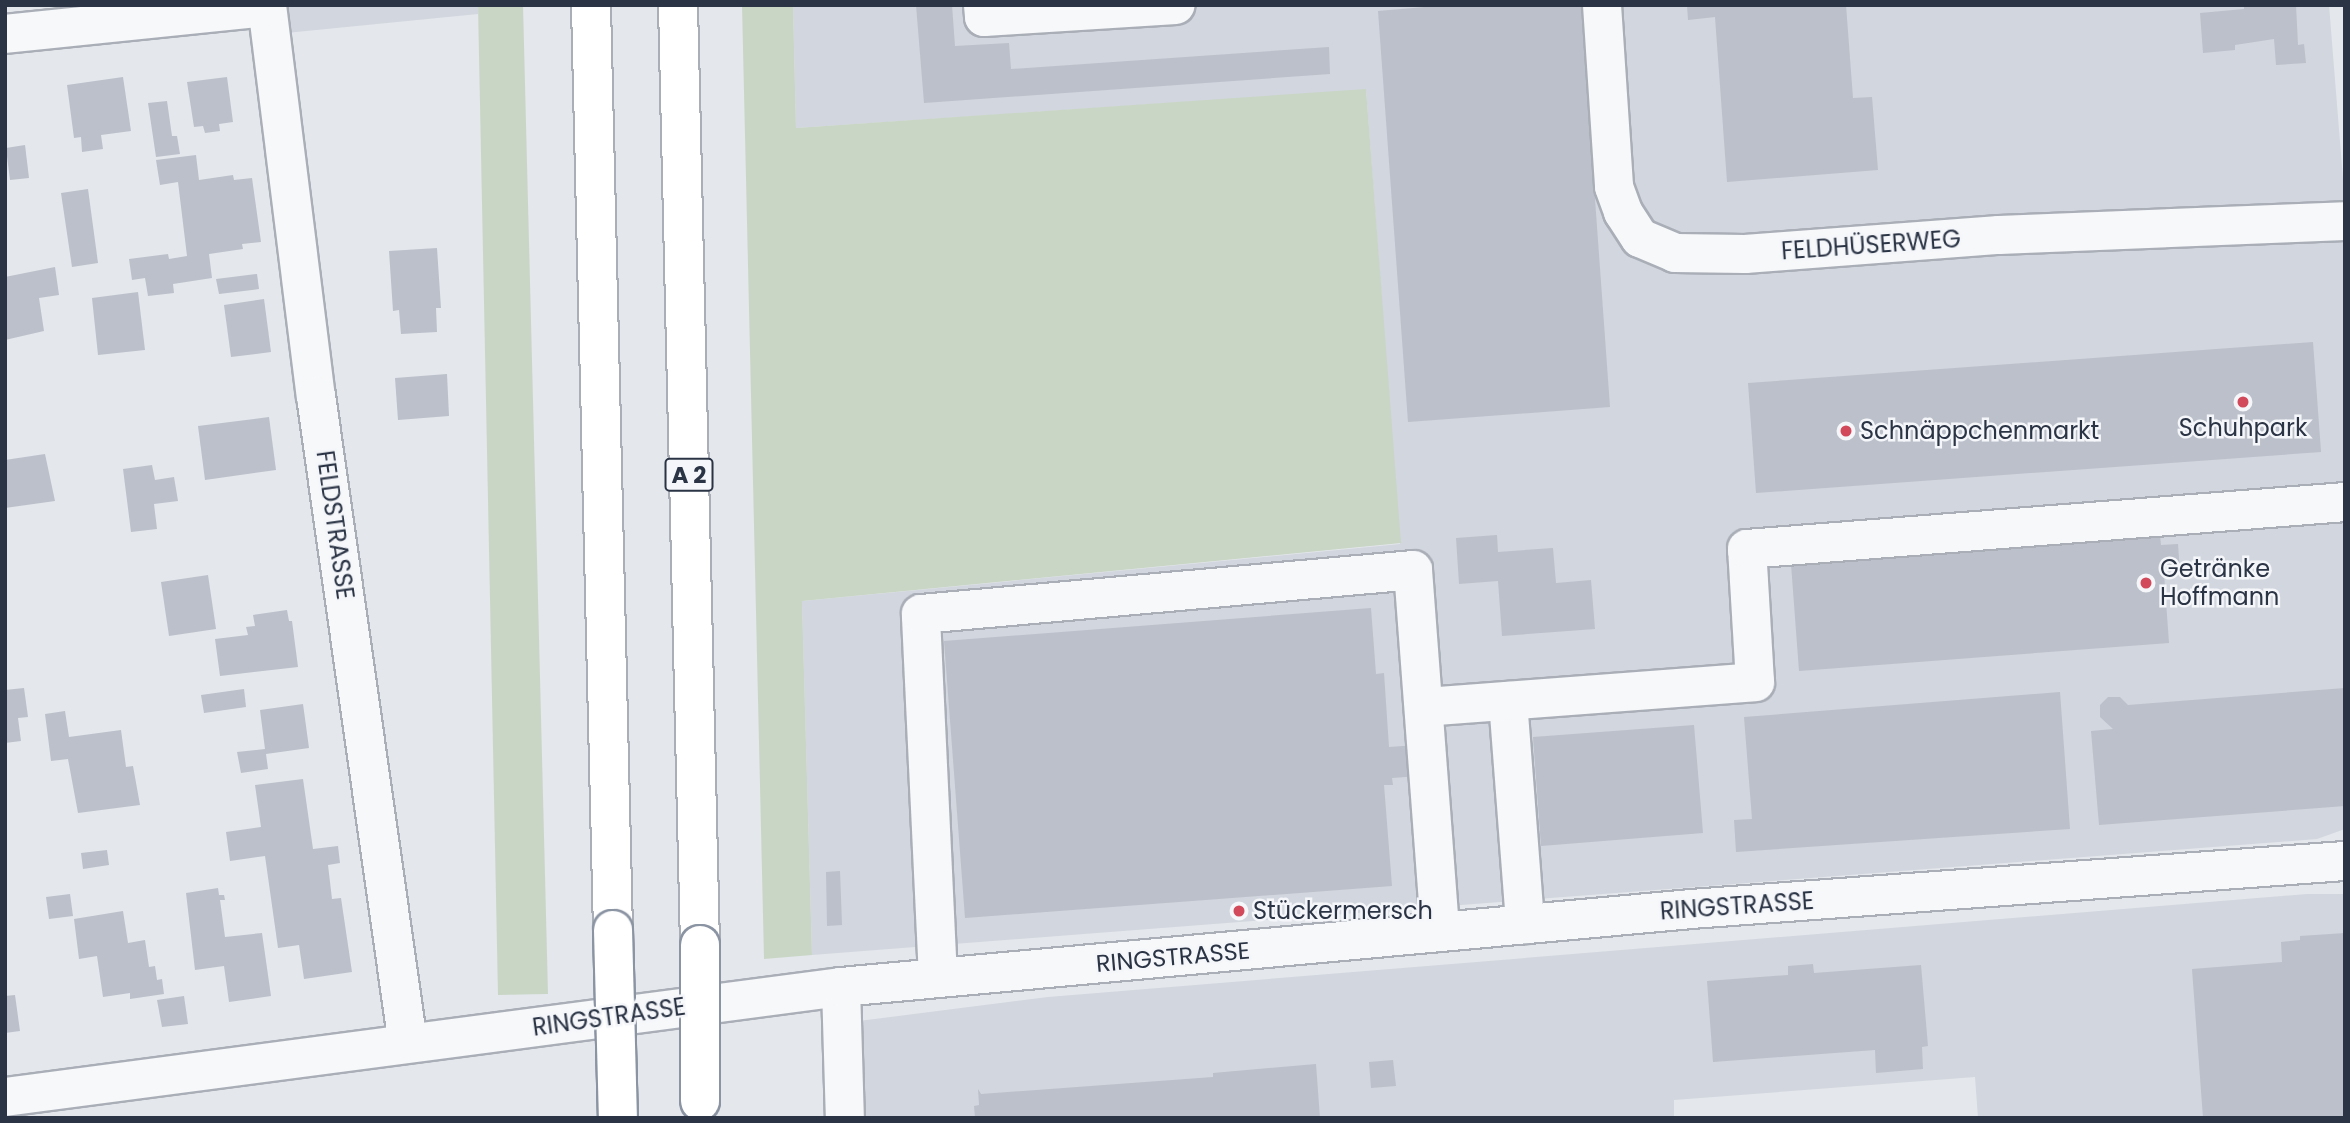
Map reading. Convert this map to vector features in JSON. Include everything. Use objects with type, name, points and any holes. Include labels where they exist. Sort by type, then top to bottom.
[{"type":"highway","points":[[591,5],[618,1118]]},
{"type":"highway","name":"A 2","points":[[678,5],[700,945],[701,1109]]},
{"type":"street","points":[[983,5],[984,17],[1176,5]]},
{"type":"street","name":"FELDHÜSERWEG","points":[[1602,5],[1614,187],[1623,212],[1640,238],[1675,254],[1745,254],[1999,235],[2345,221]]},
{"type":"street","points":[[5,34],[267,6]]},
{"type":"street","name":"FELDSTRASSE","points":[[267,6],[316,396],[408,1044]]},
{"type":"street","points":[[1425,707],[1755,682],[1747,548],[2345,502]]},
{"type":"street","points":[[938,978],[921,614],[1413,570],[1440,932]]},
{"type":"street","points":[[1508,701],[1525,924]]},
{"type":"street","name":"RINGSTRASSE","points":[[5,1097],[841,987],[1691,909],[2345,860]]},
{"type":"street","points":[[841,987],[845,1118]]},
{"type":"shaded area","points":[[284,5],[478,5],[478,14],[286,33]]},
{"type":"shaded area","points":[[793,5],[2329,5],[2345,204],[2345,829],[2317,839],[812,955],[802,601],[1400,544],[1366,90],[796,128]]},
{"type":"shaded area","points":[[2307,894],[2345,894],[2345,1118],[1978,1118],[1975,1077],[1674,1100],[1674,1118],[861,1118],[859,1021],[1048,997]]},
{"type":"green space","points":[[478,5],[523,5],[548,994],[498,995]]},
{"type":"green space","points":[[742,5],[793,5],[796,128],[1366,89],[1401,543],[802,601],[812,955],[764,959]]},
{"type":"building","points":[[916,5],[952,5],[955,46],[1009,43],[1011,69],[1329,47],[1330,74],[924,103]]},
{"type":"building","points":[[1448,5],[1581,5],[1610,407],[1408,422],[1378,11]]},
{"type":"building","points":[[1687,5],[1846,5],[1853,98],[1872,97],[1878,170],[1727,182],[1715,17],[1688,20]]},
{"type":"building","points":[[2244,5],[2296,5],[2298,45],[2304,44],[2306,63],[2276,65],[2274,39],[2235,45],[2235,50],[2203,53],[2200,13],[2244,9]]},
{"type":"building","points":[[123,77],[131,131],[101,135],[103,149],[82,152],[81,137],[74,138],[67,85]]},
{"type":"building","points":[[227,77],[233,122],[219,124],[220,131],[205,133],[203,126],[194,127],[187,82]]},
{"type":"building","points":[[167,101],[172,136],[177,136],[180,154],[156,157],[148,103]]},
{"type":"building","points":[[25,145],[29,178],[10,180],[6,148]]},
{"type":"building","points":[[196,155],[199,180],[233,175],[234,180],[252,178],[261,242],[242,244],[243,249],[209,254],[212,278],[173,284],[174,293],[148,296],[145,278],[132,280],[129,259],[168,254],[169,259],[187,256],[178,182],[160,185],[156,160]]},
{"type":"building","points":[[88,189],[98,263],[72,267],[61,193]]},
{"type":"building","points":[[437,248],[441,308],[436,308],[437,332],[401,334],[399,310],[393,311],[389,251]]},
{"type":"building","points":[[55,267],[59,295],[39,298],[44,331],[5,340],[5,277]]},
{"type":"building","points":[[257,274],[259,289],[219,294],[216,279]]},
{"type":"building","points":[[138,292],[145,350],[98,355],[92,298]]},
{"type":"building","points":[[264,299],[271,352],[231,357],[224,305]]},
{"type":"building","points":[[2313,342],[2321,452],[1756,493],[1748,383]]},
{"type":"building","points":[[447,374],[449,416],[398,420],[395,378]]},
{"type":"building","points":[[269,417],[276,470],[205,480],[198,426]]},
{"type":"building","points":[[45,454],[55,501],[5,508],[5,460]]},
{"type":"building","points":[[152,465],[155,480],[174,477],[178,501],[154,504],[157,529],[131,532],[123,469]]},
{"type":"building","points":[[1497,535],[1498,552],[1553,548],[1556,583],[1591,580],[1595,629],[1502,636],[1498,581],[1459,584],[1456,538]]},
{"type":"building","points":[[2160,535],[2161,545],[2178,544],[2180,572],[2164,573],[2169,643],[1799,671],[1791,564]]},
{"type":"building","points":[[208,575],[216,629],[169,636],[161,582]]},
{"type":"building","points":[[1371,608],[1376,674],[1384,673],[1389,747],[1417,745],[1419,776],[1392,778],[1393,785],[1384,785],[1392,886],[965,918],[944,641]]},
{"type":"building","points":[[287,610],[289,621],[292,621],[298,667],[220,676],[215,639],[248,635],[246,627],[255,626],[253,615]]},
{"type":"building","points":[[24,688],[28,717],[18,718],[21,741],[5,743],[5,690]]},
{"type":"building","points":[[2345,688],[2345,806],[2099,825],[2091,731],[2113,729],[2100,717],[2100,705],[2108,697],[2120,697],[2128,705]]},
{"type":"building","points":[[244,689],[246,707],[204,713],[201,695]]},
{"type":"building","points":[[2060,692],[2070,829],[1736,852],[1734,820],[1752,819],[1744,717]]},
{"type":"building","points":[[303,704],[309,748],[266,754],[268,769],[241,773],[237,752],[265,749],[260,710]]},
{"type":"building","points":[[65,711],[69,737],[121,730],[126,767],[133,766],[140,805],[78,813],[68,759],[51,761],[45,714]]},
{"type":"building","points":[[1694,725],[1703,833],[1541,846],[1533,737]]},
{"type":"building","points":[[303,779],[313,849],[338,846],[340,863],[328,865],[332,899],[341,898],[352,972],[304,979],[299,945],[278,948],[265,856],[230,861],[226,832],[261,827],[255,785]]},
{"type":"building","points":[[107,850],[109,865],[83,869],[81,853]]},
{"type":"building","points":[[840,871],[842,925],[827,926],[826,872]]},
{"type":"building","points":[[218,888],[219,895],[224,895],[225,900],[220,900],[225,937],[262,933],[271,996],[229,1002],[224,966],[195,970],[186,893]]},
{"type":"building","points":[[70,894],[73,916],[49,919],[46,897]]},
{"type":"building","points":[[123,911],[128,943],[145,940],[149,967],[155,966],[157,980],[162,979],[164,994],[130,999],[130,993],[103,997],[97,956],[79,959],[74,919]]},
{"type":"building","points":[[2345,933],[2345,1118],[2203,1118],[2192,969],[2282,962],[2281,942],[2300,940],[2300,936]]},
{"type":"building","points":[[1813,964],[1814,973],[1921,965],[1928,1046],[1922,1047],[1923,1069],[1876,1073],[1875,1050],[1713,1062],[1707,981],[1788,975],[1788,966]]},
{"type":"building","points":[[15,995],[20,1031],[5,1033],[5,996]]},
{"type":"building","points":[[184,996],[188,1024],[162,1027],[157,1000]]},
{"type":"building","points":[[1393,1060],[1396,1086],[1371,1088],[1369,1062]]},
{"type":"building","points":[[1316,1064],[1320,1118],[975,1118],[974,1106],[979,1105],[978,1089],[981,1094],[1213,1077],[1213,1073]]},
{"type":"place","name":"Schuhpark","points":[[2243,402]]},
{"type":"place","name":"Schnäppchenmarkt","points":[[1846,431]]},
{"type":"place","name":"Getränke Hoffmann","points":[[2146,583]]},
{"type":"place","name":"Stückermersch","points":[[1239,911]]}]
